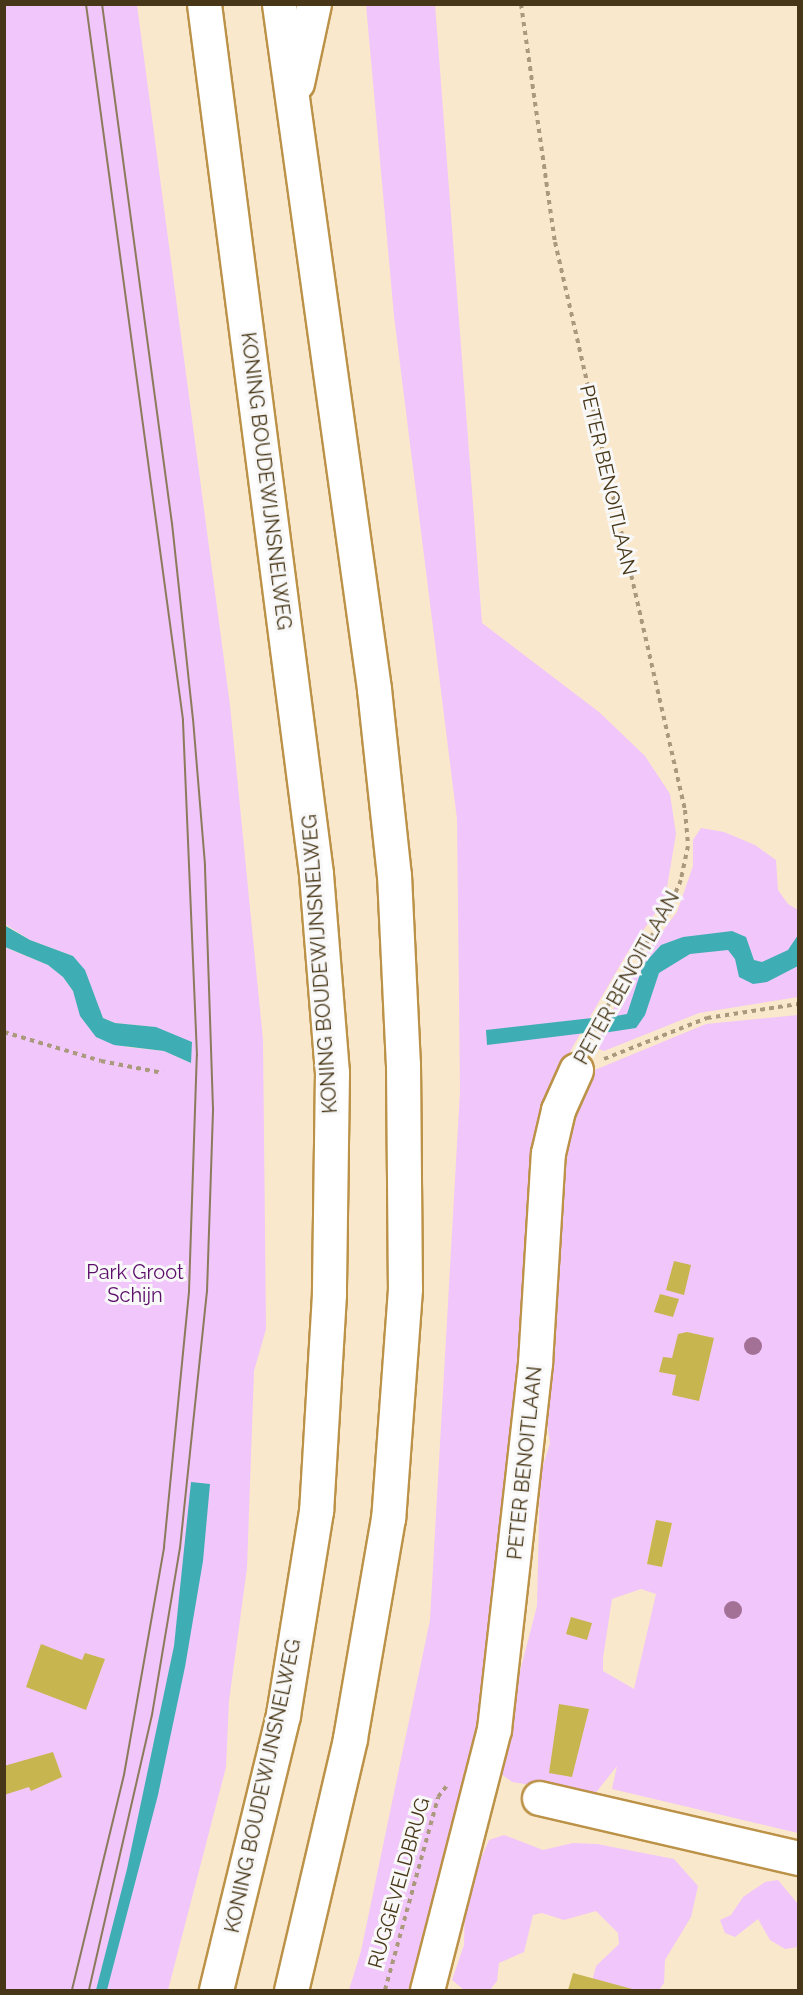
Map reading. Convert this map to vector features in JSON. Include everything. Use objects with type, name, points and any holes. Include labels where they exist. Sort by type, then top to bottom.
[{"type":"main road","name":"KONING BOUDEWIJNSNELWEG","points":[[204,4],[315,863],[332,1072],[329,1294],[316,1510],[283,1714],[216,1990]]},
{"type":"main road","points":[[279,4],[374,689],[394,875],[403,1064],[405,1289],[388,1518],[350,1739],[291,1990]]},
{"type":"main road","points":[[293,105],[314,4]]},
{"type":"main road","name":"PETER BENOITLAAN","points":[[426,1990],[494,1729],[519,1523],[548,1153],[558,1110],[576,1070]]},
{"type":"main road","points":[[539,1798],[798,1858]]},
{"type":"path","name":"PETER BENOITLAAN","points":[[521,4],[555,242],[685,810],[688,846],[681,879],[664,919],[626,972],[576,1070]]},
{"type":"path","points":[[576,1070],[708,1018],[798,1004]]},
{"type":"path","points":[[4,1032],[101,1061],[163,1073]]},
{"type":"path","name":"RUGGEVELDBRUG","points":[[385,1990],[441,1789],[456,1781],[480,1787]]},
{"type":"green space","points":[[435,4],[482,623],[599,712],[645,756],[670,794],[676,834],[665,899],[626,955],[572,1048],[554,1088],[531,1197],[504,1560],[482,1733],[408,1990],[349,1990],[361,1951],[430,1620],[460,1091],[457,819],[394,316],[366,5]]},
{"type":"green space","name":"Park Groot Schijn","points":[[5,5],[137,5],[230,705],[263,1040],[266,1329],[254,1371],[247,1568],[229,1701],[226,1767],[168,1990],[5,1990],[4,947],[48,965],[63,977],[73,991],[81,1016],[126,1047],[164,1051],[191,1063],[191,1054],[156,1027],[115,1023],[103,1018],[73,956],[30,940],[5,924]]},
{"type":"green space","points":[[701,828],[724,832],[755,845],[776,860],[778,890],[788,904],[798,910],[798,997],[699,1013],[604,1051],[599,1049],[601,1033],[633,970],[677,912],[693,866],[693,840]]},
{"type":"green space","points":[[798,1015],[798,1833],[612,1789],[617,1766],[594,1795],[512,1782],[501,1774],[512,1702],[537,1606],[540,1475],[550,1443],[546,1415],[553,1178],[585,1074],[706,1024]],"holes":[[[656,1520],[672,1524],[662,1567],[647,1563]],[[641,1589],[656,1594],[634,1689],[603,1671],[603,1658],[612,1599]]]},
{"type":"green space","points":[[504,1835],[543,1850],[573,1843],[597,1844],[674,1859],[698,1886],[691,1917],[665,1960],[664,1983],[659,1990],[590,1990],[596,1966],[619,1944],[618,1933],[596,1911],[564,1920],[542,1913],[533,1915],[524,1952],[499,1963],[497,1981],[490,1990],[464,1990],[452,1980],[464,1945],[465,1895],[489,1840]]},
{"type":"green space","points":[[778,1880],[798,1904],[798,1947],[785,1949],[770,1940],[758,1919],[735,1937],[725,1933],[720,1920],[731,1915],[743,1897],[765,1882]]},
{"type":"water","points":[[4,925],[30,940],[73,956],[85,970],[103,1018],[115,1023],[156,1027],[192,1042],[191,1063],[164,1051],[114,1045],[96,1037],[80,1016],[73,991],[63,977],[48,965],[5,947]]},
{"type":"water","points":[[732,931],[746,937],[754,960],[762,962],[788,950],[798,935],[798,966],[767,982],[753,984],[739,977],[735,959],[728,950],[690,954],[659,973],[645,1015],[636,1028],[603,1033],[610,1017],[627,1014],[643,965],[661,945],[683,937]]},
{"type":"water","points":[[592,1018],[585,1033],[487,1045],[486,1030]]},
{"type":"water","points":[[191,1482],[210,1484],[203,1561],[185,1667],[158,1795],[107,1990],[96,1990],[127,1869],[174,1646]]},
{"type":"building","points":[[674,1261],[691,1265],[684,1295],[666,1290]]},
{"type":"building","points":[[660,1294],[679,1299],[673,1317],[654,1312]]},
{"type":"building","points":[[687,1332],[714,1338],[699,1401],[672,1395],[676,1375],[659,1372],[663,1357],[672,1358],[678,1334]]},
{"type":"building","points":[[656,1520],[672,1523],[662,1567],[647,1564]]},
{"type":"building","points":[[571,1617],[592,1623],[587,1640],[566,1634]]},
{"type":"building","points":[[41,1644],[82,1660],[85,1653],[105,1659],[86,1710],[26,1687]]},
{"type":"building","points":[[559,1704],[589,1709],[572,1777],[549,1773]]},
{"type":"building","points":[[53,1752],[62,1777],[31,1791],[29,1787],[4,1795],[4,1766]]},
{"type":"building","points":[[573,1973],[636,1990],[568,1990]]},
{"type":"tram line","points":[[72,1990],[124,1775],[164,1547],[189,1291],[197,1056],[183,720],[86,4]]},
{"type":"tram line","points":[[89,1990],[152,1715],[180,1548],[207,1292],[213,1109],[205,865],[193,720],[172,524],[102,4]]}]
